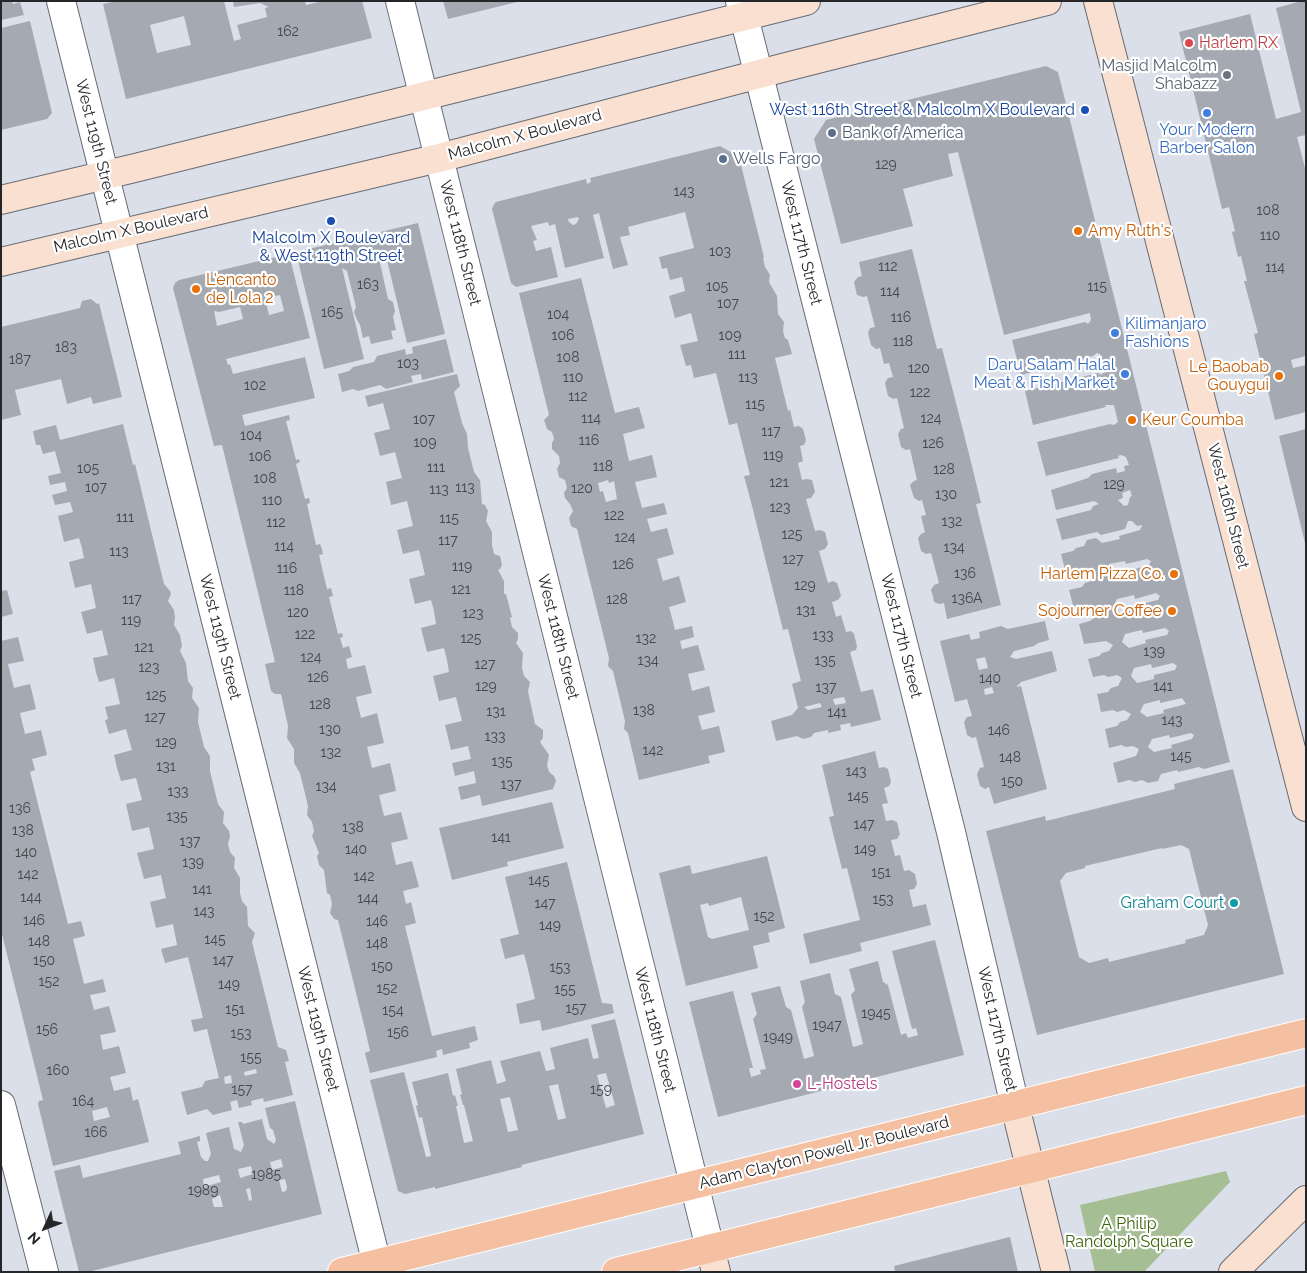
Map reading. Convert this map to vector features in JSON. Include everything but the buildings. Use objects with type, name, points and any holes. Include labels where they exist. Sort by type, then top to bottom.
[{"type":"main road","points":[[1,200],[424,96],[742,9],[806,1]]},
{"type":"main road","name":"Malcolm X Boulevard","points":[[1,262],[439,158],[1047,1]]},
{"type":"main road","name":"West 116th Street","points":[[1098,1],[1306,807]]},
{"type":"main road","name":"Adam Clayton Powell Jr. Boulevard","points":[[342,1272],[378,1268],[694,1185],[1306,1033]]},
{"type":"main road","points":[[616,1272],[713,1260],[1031,1169],[1306,1100]]},
{"type":"main road","name":"West 117th Street","points":[[1015,1106],[1056,1272]]},
{"type":"main road","points":[[1234,1272],[1306,1200]]},
{"type":"street","name":"West 119th Street","points":[[61,1],[378,1268]]},
{"type":"street","name":"West 118th Street","points":[[400,1],[713,1260]]},
{"type":"street","name":"West 117th Street","points":[[742,9],[946,813],[1015,1106]]},
{"type":"street","points":[[1,1105],[44,1272]]},
{"type":"green space","name":"A Philip Randolph Square","points":[[1226,1171],[1230,1182],[1144,1272],[1095,1272],[1080,1205]]},
{"type":"place","name":"Harlem RX","points":[[1189,43]]},
{"type":"place","name":"Masjid Malcolm Shabazz","points":[[1227,75]]},
{"type":"place","name":"West 116th Street & Malcolm X Boulevard","points":[[1085,110]]},
{"type":"place","name":"Your Modern Barber Salon","points":[[1207,113]]},
{"type":"place","name":"Bank of America","points":[[832,133]]},
{"type":"place","name":"Wells Fargo","points":[[723,159]]},
{"type":"place","name":"Malcolm X Boulevard & West 119th Street","points":[[331,221]]},
{"type":"place","name":"Amy Ruth's","points":[[1078,231]]},
{"type":"place","name":"L'encanto de Lola 2","points":[[196,289]]},
{"type":"place","name":"Kilimanjaro Fashions","points":[[1115,333]]},
{"type":"place","name":"Daru Salam Halal Meat & Fish Market","points":[[1125,374]]},
{"type":"place","name":"Le Baobab Gouygui","points":[[1279,376]]},
{"type":"place","name":"Keur Coumba","points":[[1132,420]]},
{"type":"place","name":"Harlem Pizza Co.","points":[[1174,574]]},
{"type":"place","name":"Sojourner Coffee","points":[[1172,611]]},
{"type":"place","name":"Graham Court","points":[[1234,903]]},
{"type":"place","name":"L-Hostels","points":[[797,1084]]}]
